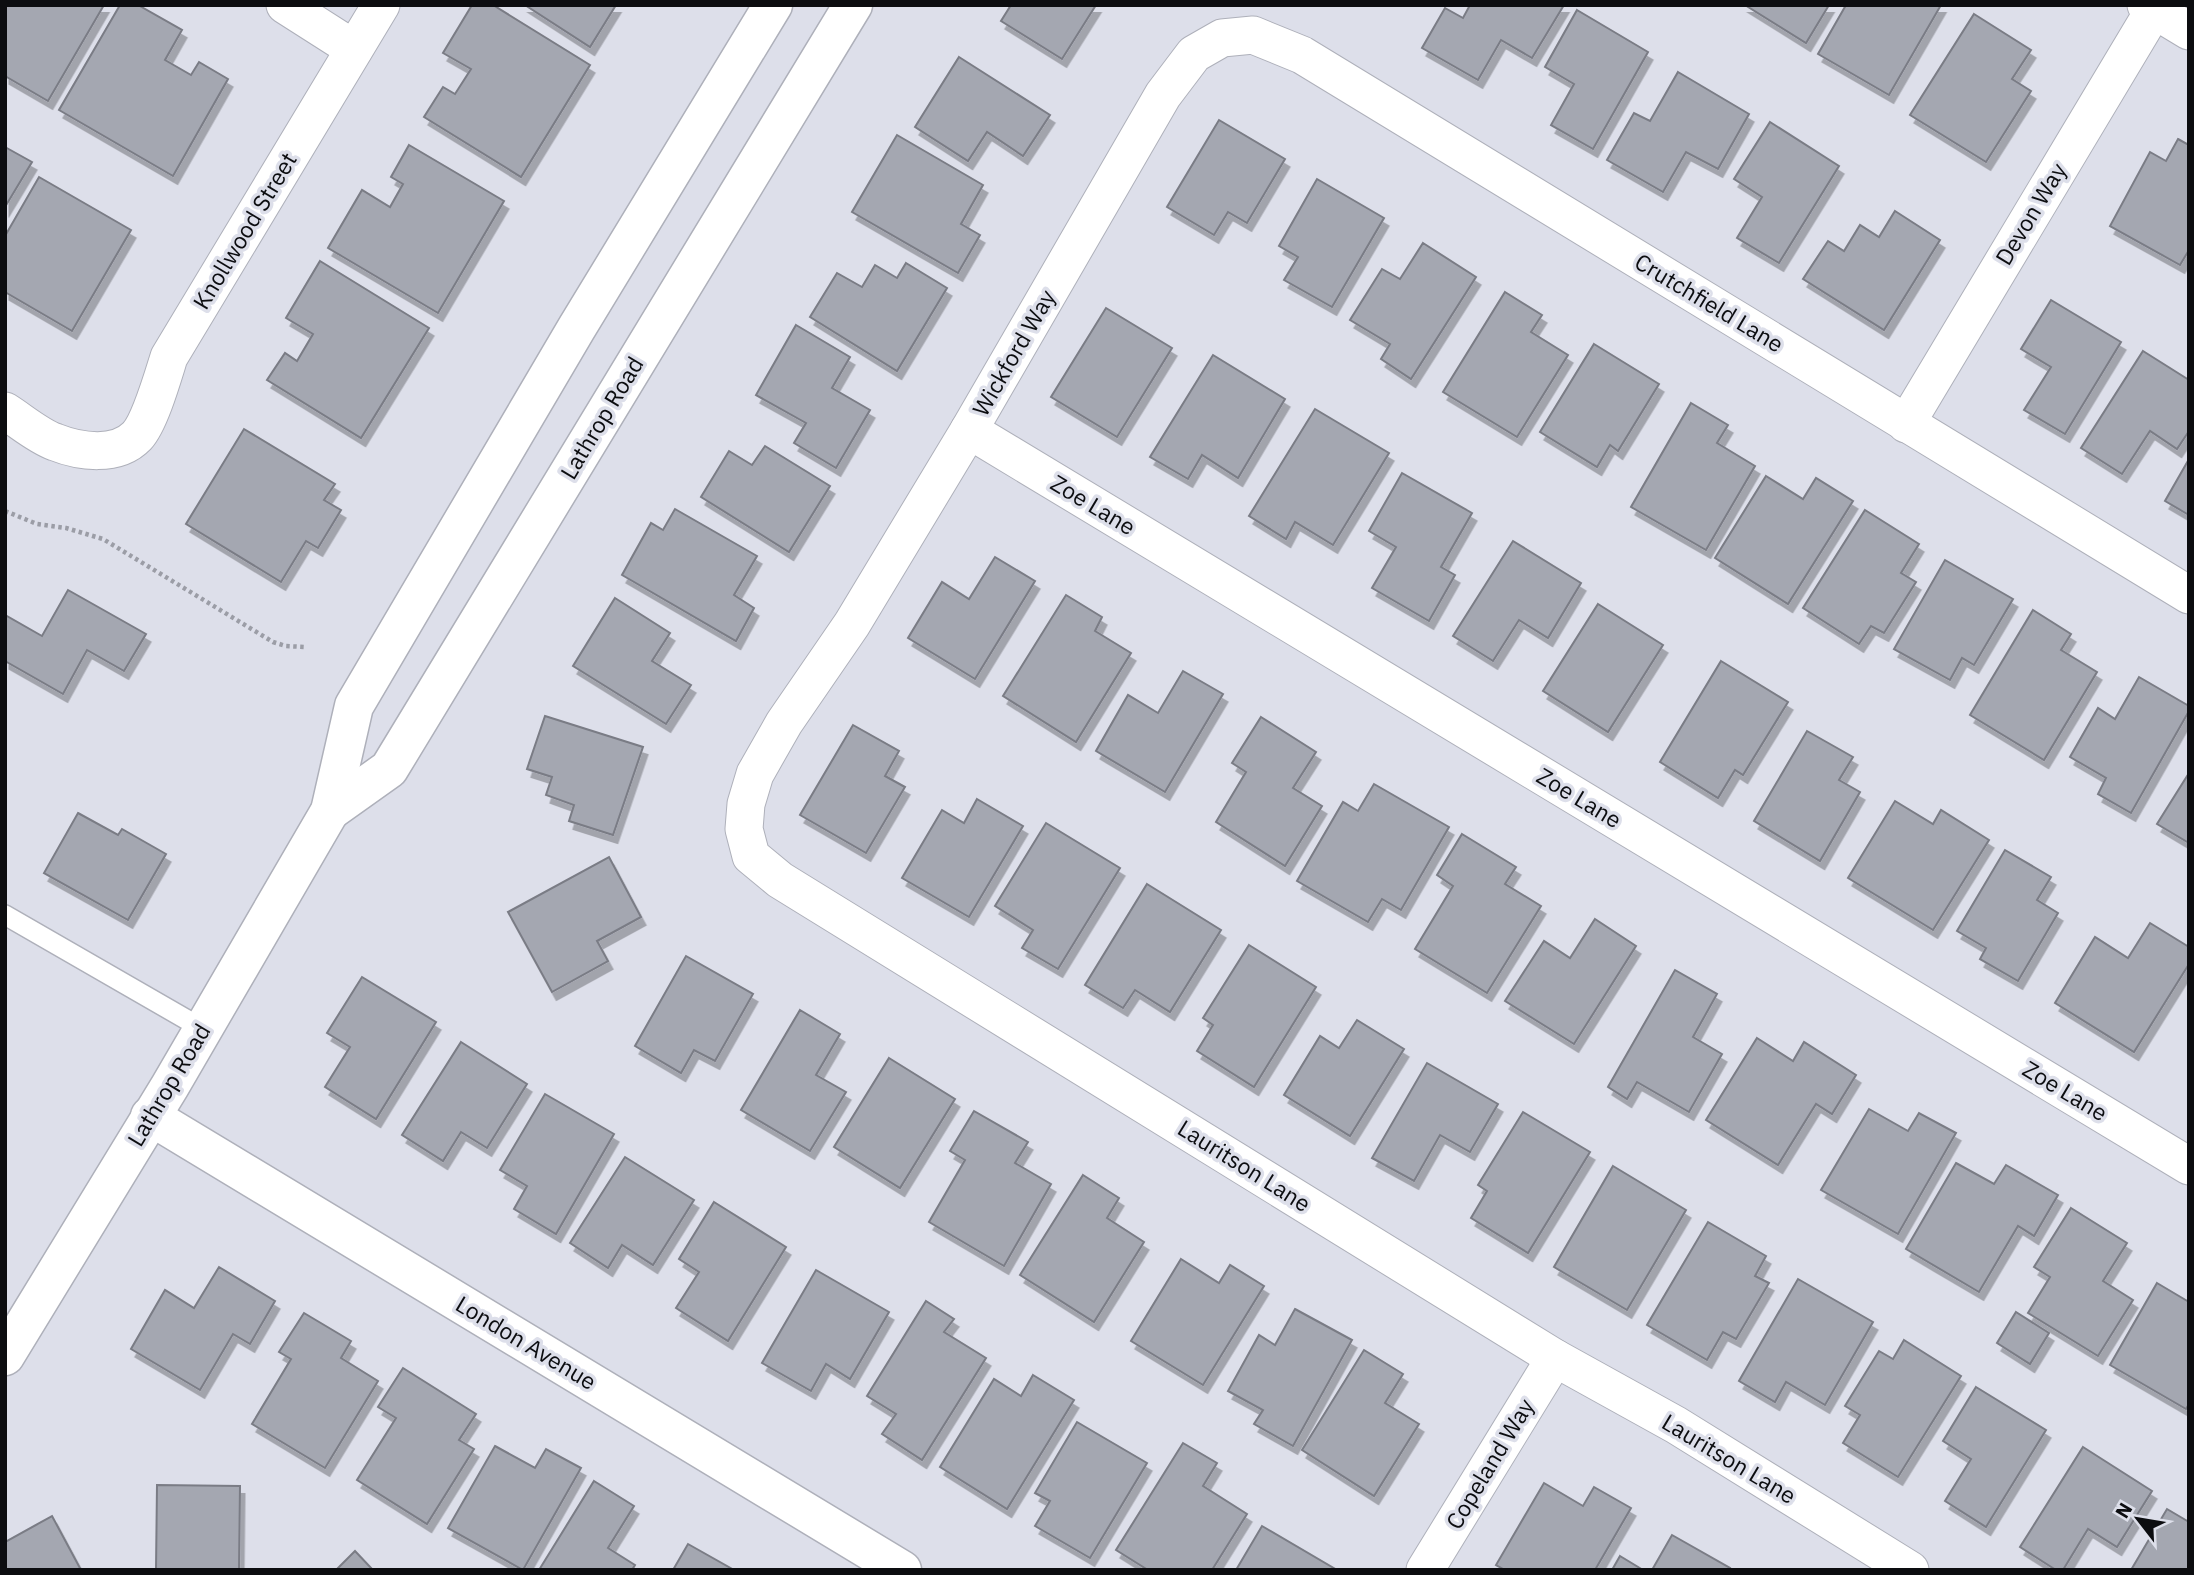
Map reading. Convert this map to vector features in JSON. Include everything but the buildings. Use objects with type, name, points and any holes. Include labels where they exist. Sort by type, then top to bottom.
[{"type":"main road","name":"Lathrop Road","points":[[5,1356],[203,1029],[330,811],[354,706],[576,328],[773,5]]},
{"type":"main road","name":"Lathrop Road","points":[[330,811],[388,769],[853,5]]},
{"type":"main road","name":"London Avenue","points":[[150,1116],[884,1565]]},
{"type":"street","points":[[285,5],[354,49]]},
{"type":"street","name":"Knollwood Street","points":[[5,411],[54,442],[110,452],[136,437],[153,405],[169,357],[381,5]]},
{"type":"street","points":[[2152,7],[2189,31]]},
{"type":"street","name":"Devon Way","points":[[1906,424],[2152,7]]},
{"type":"street","name":"Crutchfield Lane","points":[[1222,38],[1253,35],[1302,55],[2189,594]]},
{"type":"street","name":"Wickford Way","points":[[814,678],[852,624],[969,430],[1163,95],[1194,54],[1222,38]]},
{"type":"street","name":"Zoe Lane","points":[[969,430],[2189,1166]]},
{"type":"street","name":"Lauritson Lane","points":[[814,678],[755,774],[746,804],[744,829],[751,856],[780,880],[1555,1358],[1676,1425],[1910,1570]]},
{"type":"street","name":"Copeland Way","points":[[1425,1570],[1555,1358]]},
{"type":"lane","points":[[5,915],[203,1029]]},
{"type":"path","points":[[5,510],[37,524],[65,528],[103,539],[273,642],[305,647]]}]
